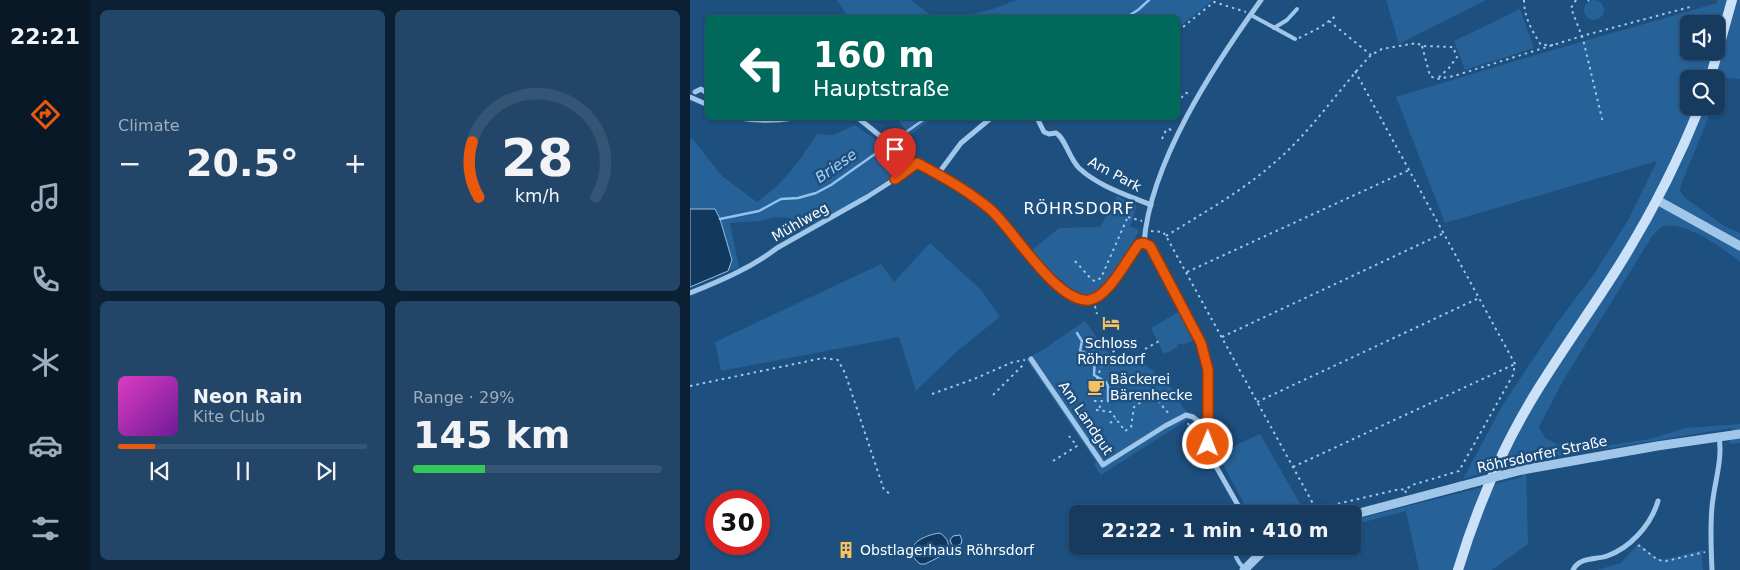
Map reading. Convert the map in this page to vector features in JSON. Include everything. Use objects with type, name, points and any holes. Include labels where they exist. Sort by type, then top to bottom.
[{"type":"main road","points":[[1713,70],[1732,0]]},
{"type":"main road","points":[[1458,570],[1480,506],[1503,452],[1534,395],[1616,271],[1656,200],[1696,115]]},
{"type":"street","points":[[1144,243],[1145,231],[1158,181],[1173,145],[1198,97],[1261,0]]},
{"type":"street","points":[[695,92],[701,89],[705,92]]},
{"type":"street","points":[[690,97],[705,104]]},
{"type":"street","points":[[749,120],[779,120]]},
{"type":"street","points":[[861,120],[917,163],[938,174],[992,211],[1052,280],[1067,293],[1084,300],[1099,297],[1108,288],[1139,244],[1144,243],[1150,246],[1201,343],[1208,370],[1208,444],[1214,463],[1238,505]]},
{"type":"street","points":[[938,174],[961,143],[989,120]]},
{"type":"street","name":"Am Park","points":[[1038,120],[1044,132],[1060,135],[1069,155],[1086,174],[1151,205]]},
{"type":"street","name":"Mühlweg","points":[[690,293],[724,279],[765,257],[777,248],[867,197],[910,170],[917,163]]},
{"type":"street","points":[[1656,200],[1740,246]]},
{"type":"street","name":"Am Landgut","points":[[1032,359],[1103,465],[1186,415],[1193,417],[1202,424],[1208,423]]},
{"type":"street","name":"Röhrsdorfer Straße","points":[[1361,512],[1522,470],[1740,434]]},
{"type":"street","points":[[1712,570],[1712,507],[1720,459],[1719,436]]},
{"type":"street","points":[[1573,570],[1574,566],[1582,561],[1606,556],[1619,550],[1632,540],[1654,514],[1658,501]]},
{"type":"street","points":[[1245,570],[1259,555]]},
{"type":"lane","points":[[1274,28],[1284,23],[1296,9]]},
{"type":"lane","points":[[1251,15],[1295,39]]},
{"type":"lane","points":[[1236,555],[1245,570]]},
{"type":"path","points":[[1524,0],[1524,7],[1531,29],[1541,45],[1556,46]]},
{"type":"path","points":[[1576,0],[1571,8],[1582,36],[1603,123]]},
{"type":"path","points":[[1180,29],[1214,2],[1251,15]]},
{"type":"path","points":[[1422,46],[1430,76],[1437,79],[1454,76],[1556,46],[1582,36],[1690,7]]},
{"type":"path","points":[[1295,39],[1309,34],[1337,15]]},
{"type":"path","points":[[1329,21],[1371,55]]},
{"type":"path","points":[[1166,236],[1229,197],[1275,163],[1310,126],[1355,71],[1371,55],[1382,49],[1417,43],[1422,46],[1453,47],[1457,57],[1437,79]]},
{"type":"path","points":[[1145,231],[1163,232],[1166,236],[1316,510],[1400,489],[1405,490],[1412,485],[1460,470],[1513,375],[1515,364],[1355,71]]},
{"type":"path","points":[[1180,102],[1186,92],[1198,97]]},
{"type":"path","points":[[1165,140],[1161,138],[1166,130]]},
{"type":"path","points":[[1187,272],[1409,170]]},
{"type":"path","points":[[1095,281],[1101,278],[1134,204],[1139,200]]},
{"type":"path","points":[[1128,217],[1133,219]]},
{"type":"path","points":[[1222,337],[1444,233]]},
{"type":"path","points":[[1075,261],[1095,281],[1096,287]]},
{"type":"path","points":[[1257,402],[1479,298]]},
{"type":"path","points":[[1106,326],[1111,323]]},
{"type":"path","points":[[1145,349],[1159,341]]},
{"type":"path","points":[[1097,379],[1104,358],[1121,346]]},
{"type":"path","points":[[690,386],[823,358],[838,360],[845,373],[884,490],[892,495]]},
{"type":"path","points":[[932,394],[1013,362]]},
{"type":"path","points":[[1293,467],[1515,364]]},
{"type":"path","points":[[993,396],[1020,366]]},
{"type":"path","points":[[1065,392],[1066,394],[1075,390]]},
{"type":"path","points":[[1094,401],[1102,401],[1097,410],[1111,412],[1125,431],[1131,427],[1134,408],[1152,394],[1172,418]]},
{"type":"path","points":[[1110,423],[1116,419]]},
{"type":"path","points":[[1053,461],[1077,446],[1069,436]]},
{"type":"path","points":[[1632,540],[1658,560],[1666,561],[1712,550]]},
{"type":"shaded area","points":[[837,0],[911,0],[930,15],[847,15]]},
{"type":"shaded area","points":[[1016,0],[1213,0],[1180,26],[1180,15],[968,15],[993,9]]},
{"type":"shaded area","points":[[1386,0],[1486,0],[1399,44]]},
{"type":"shaded area","points":[[1590,0],[1598,0],[1604,6],[1604,14],[1598,20],[1590,20],[1584,14],[1584,6]]},
{"type":"shaded area","points":[[1717,0],[1740,0],[1740,79],[1725,78],[1725,70],[1680,70],[1680,115],[1709,115],[1680,191],[1685,198],[1726,227],[1740,233],[1740,262],[1714,243],[1691,231],[1670,225],[1659,229],[1651,238],[1564,379],[1539,427],[1545,438],[1559,445],[1578,450],[1650,439],[1686,428],[1740,424],[1740,443],[1729,444],[1732,428],[1526,462],[1528,544],[1492,570],[1419,570],[1406,511],[1361,523],[1361,518],[1522,477],[1522,462],[1463,479],[1502,406],[1557,323],[1594,274],[1628,220],[1657,161],[1445,223],[1396,97],[1717,3]]},
{"type":"shaded area","points":[[1520,9],[1534,48],[1465,70],[1454,41]]},
{"type":"shaded area","points":[[898,120],[930,120],[909,135]]},
{"type":"shaded area","points":[[855,125],[906,162],[905,167],[860,198],[801,231],[790,218],[774,217],[760,221],[730,223],[739,268],[728,271],[732,260],[720,219],[715,209],[690,209],[690,139],[692,138],[722,176],[757,202],[767,195],[790,171],[817,134],[833,135]]},
{"type":"shaded area","points":[[1117,196],[1137,206],[1130,226],[1139,230],[1126,256],[1106,284],[1091,295],[1077,293],[1046,268],[1032,250],[1059,228],[1100,227]]},
{"type":"shaded area","points":[[690,209],[715,209],[720,219],[732,260],[728,271],[690,287]]},
{"type":"shaded area","points":[[930,243],[981,290],[1000,317],[956,352],[916,391],[899,337],[721,371],[715,342],[881,264],[894,282]]},
{"type":"shaded area","points":[[1180,311],[1194,340],[1183,345],[1182,343],[1177,345],[1178,347],[1164,354],[1151,328]]},
{"type":"shaded area","points":[[1085,321],[1118,367],[1137,354],[1144,363],[1170,386],[1190,418],[1101,475],[1094,465],[1096,462],[1026,359]]},
{"type":"shaded area","points":[[1260,434],[1301,505],[1245,505],[1217,454]]},
{"type":"shaded area","points":[[940,533],[948,542],[947,553],[925,564],[920,564],[914,558],[913,547],[921,539]]},
{"type":"shaded area","points":[[960,535],[961,544],[952,545],[950,540],[953,536]]},
{"type":"shaded area","points":[[1639,543],[1655,557],[1663,560],[1702,550],[1703,570],[1597,570],[1621,563]]},
{"type":"waterway","name":"Briese","points":[[1130,15],[1149,0]]},
{"type":"waterway","name":"Briese","points":[[720,219],[759,211],[781,199],[798,198],[816,193],[831,185],[923,120]]},
{"type":"waterway","points":[[1077,333],[1082,341],[1080,351],[1095,357],[1094,375],[1106,382],[1108,386],[1108,401]]},
{"type":"waterway","points":[[948,550],[954,546]]},
{"type":"place","name":"Schloss Röhrsdorf","points":[[1111,323]]},
{"type":"place","name":"Bäckerei Bärenhecke","points":[[1096,387]]},
{"type":"place","name":"Obstlagerhaus Röhrsdorf","points":[[846,550]]},
{"type":"district","name":"RÖHRSDORF","points":[[1079,208]]},
{"type":"route","points":[[895,179],[910,170],[917,163],[938,174],[992,211],[1060,288],[1084,300],[1099,297],[1108,288],[1139,244],[1144,243],[1150,246],[1201,343],[1206,360],[1208,370],[1208,444]]}]
